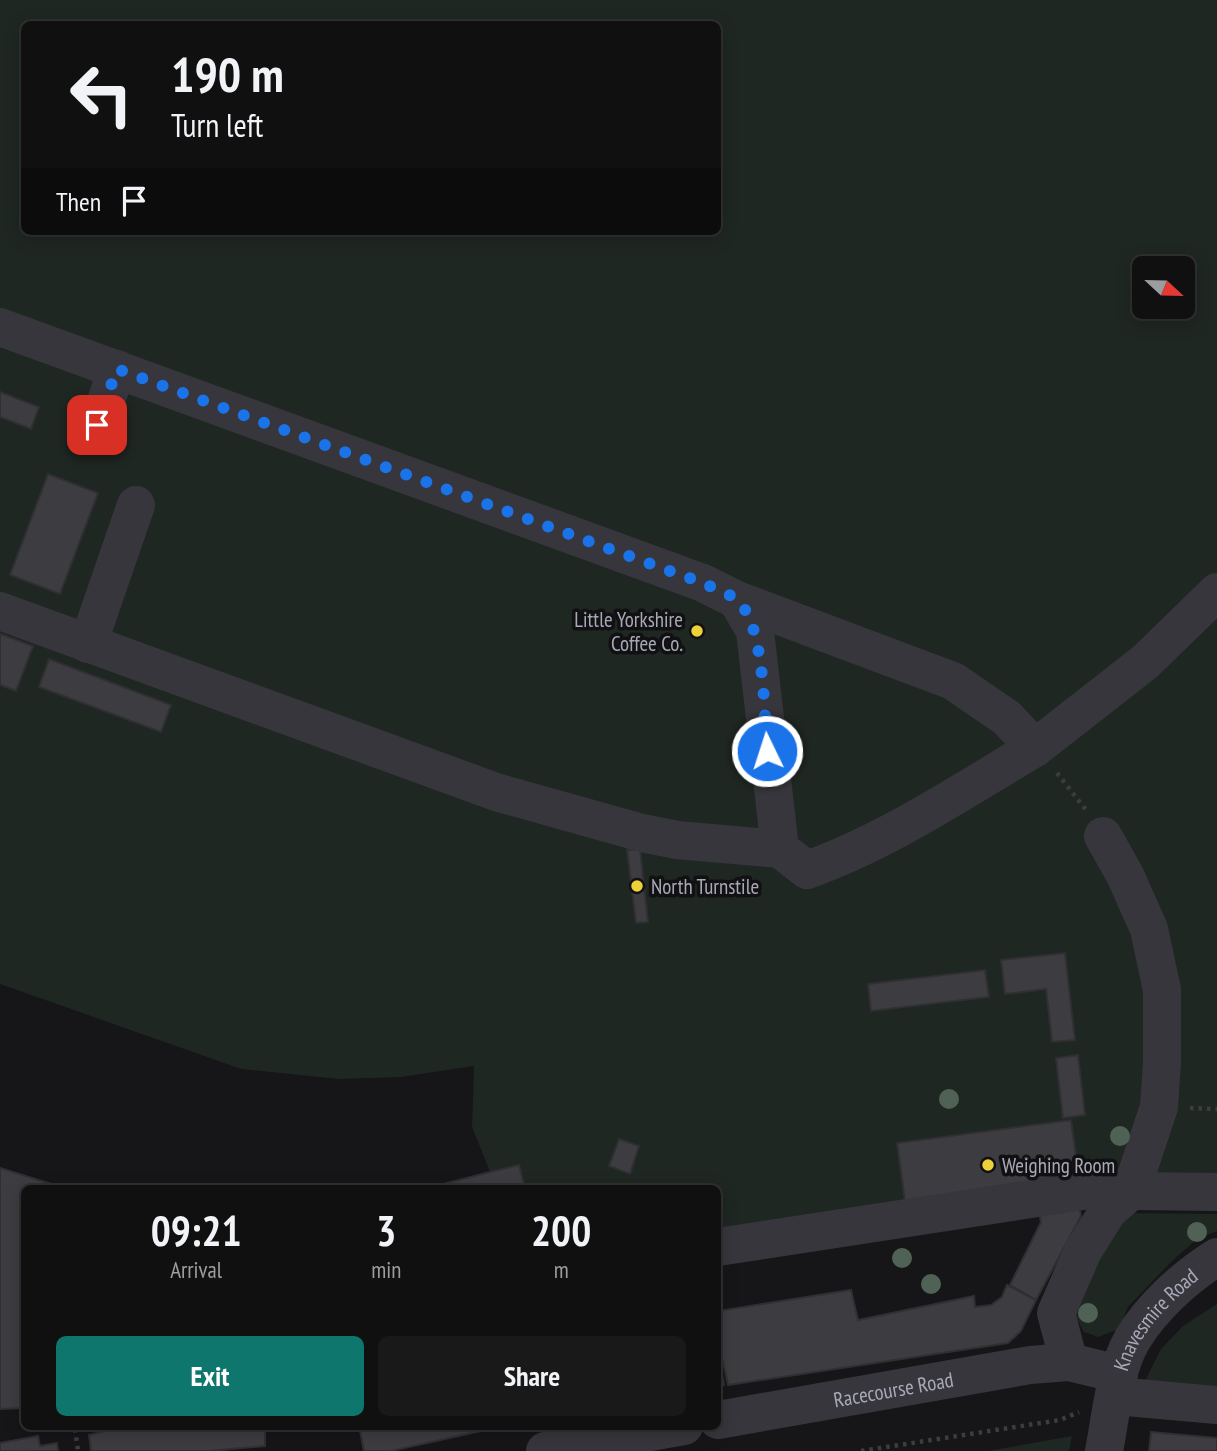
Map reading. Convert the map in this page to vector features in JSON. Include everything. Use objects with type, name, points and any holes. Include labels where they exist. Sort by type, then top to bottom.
[{"type":"street","points":[[0,327],[690,578],[737,600],[953,681],[1007,718],[1035,748]]},
{"type":"street","points":[[97,425],[117,369]]},
{"type":"street","points":[[88,644],[136,505]]},
{"type":"street","points":[[0,611],[496,792],[642,833],[677,840],[780,849],[807,870],[842,857],[928,811],[1035,748],[1145,662],[1217,592]]},
{"type":"street","points":[[737,600],[755,631],[780,849]]},
{"type":"street","points":[[1069,1362],[1056,1313],[1083,1251],[1108,1211],[1131,1191],[1158,1107],[1161,1062],[1162,990],[1149,929],[1103,836]]},
{"type":"street","points":[[721,1247],[1102,1188],[1217,1192]]},
{"type":"street","name":"Knavesmire Road","points":[[1104,1451],[1117,1385],[1132,1341],[1169,1294],[1217,1257]]},
{"type":"street","name":"Racecourse Road","points":[[721,1419],[1030,1365],[1069,1362],[1117,1385],[1217,1405]]},
{"type":"street","points":[[545,1451],[662,1430]]},
{"type":"path","points":[[1035,748],[1062,779],[1103,836]]},
{"type":"path","points":[[860,1451],[1060,1420],[1117,1385]]},
{"type":"path","points":[[75,1430],[78,1451]]},
{"type":"shaded area","points":[[0,0],[1217,0],[1217,1178],[721,1240],[721,1185],[524,1185],[519,1165],[490,1172],[472,1127],[474,1066],[401,1077],[339,1079],[241,1069],[0,984]]},
{"type":"shaded area","points":[[1129,1213],[1217,1214],[1217,1231],[1197,1239],[1172,1261],[1128,1307],[1119,1329],[1098,1337],[1084,1332],[1075,1315],[1079,1291]]},
{"type":"shaded area","points":[[1217,1304],[1217,1390],[1145,1381],[1161,1349],[1183,1326]]},
{"type":"shaded area","points":[[1072,1436],[1069,1451],[988,1451]]},
{"type":"building","points":[[0,392],[39,407],[31,429],[0,417]]},
{"type":"building","points":[[48,474],[98,493],[60,594],[10,575]]},
{"type":"building","points":[[0,634],[33,646],[16,691],[0,685]]},
{"type":"building","points":[[49,659],[171,705],[161,732],[39,687]]},
{"type":"building","name":"North Turnstile","points":[[640,849],[648,922],[636,923],[627,850]]},
{"type":"building","points":[[1065,953],[1075,1040],[1052,1042],[1046,989],[1005,994],[1001,960]]},
{"type":"building","points":[[985,970],[989,997],[871,1011],[868,984]]},
{"type":"building","points":[[1078,1055],[1085,1115],[1063,1118],[1056,1058]]},
{"type":"building","name":"Weighing Room","points":[[1071,1120],[1080,1186],[906,1209],[897,1143]]},
{"type":"building","points":[[619,1139],[639,1146],[630,1174],[609,1166]]},
{"type":"building","points":[[519,1165],[524,1185],[440,1185]]},
{"type":"building","points":[[0,1168],[54,1185],[21,1185],[21,1408],[0,1409]]},
{"type":"building","points":[[1078,1200],[1081,1216],[1036,1300],[1010,1285],[1041,1222],[1038,1206]]},
{"type":"building","points":[[1007,1285],[1036,1300],[1021,1331],[1008,1343],[728,1385],[721,1353],[721,1311],[851,1290],[858,1320],[974,1296],[975,1307],[991,1305],[1002,1297]]},
{"type":"building","points":[[265,1430],[265,1446],[209,1451],[91,1451],[89,1435],[105,1431]]},
{"type":"building","points":[[360,1430],[486,1430],[391,1451],[364,1451]]},
{"type":"building","points":[[1151,1432],[1217,1438],[1217,1451],[1149,1451]]},
{"type":"building","points":[[38,1436],[40,1446],[57,1443],[58,1451],[0,1451],[0,1443]]},
{"type":"place","name":"Little Yorkshire Coffee Co.","points":[[697,631]]},
{"type":"place","name":"North Turnstile","points":[[637,886]]},
{"type":"place","name":"Weighing Room","points":[[988,1165]]},
{"type":"route","points":[[97,425],[117,369],[703,583],[737,600],[755,631],[762,678],[767,751]]}]
